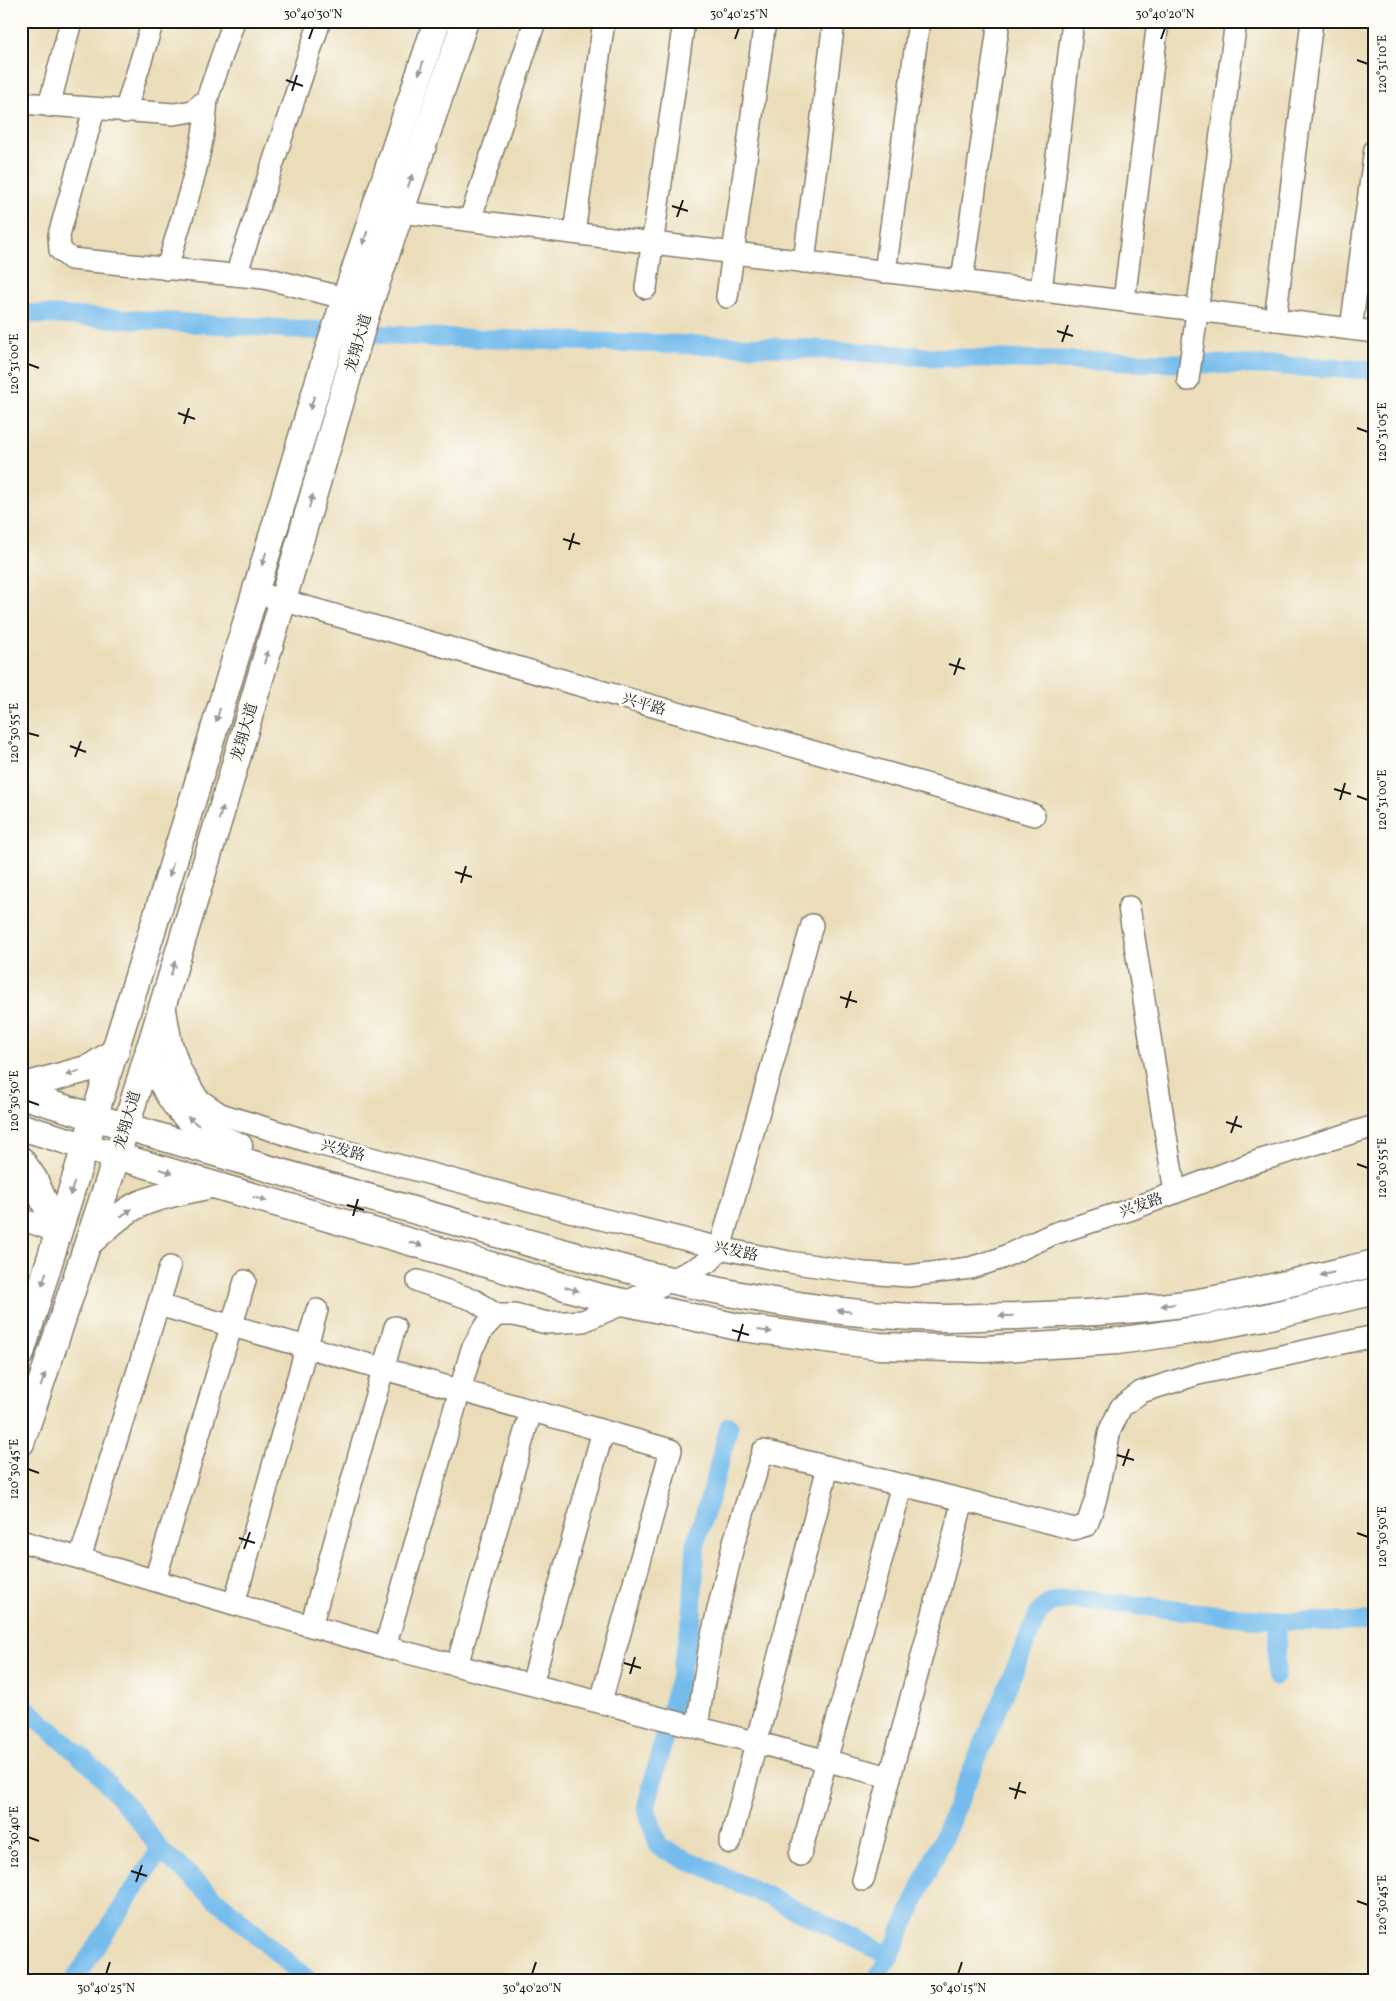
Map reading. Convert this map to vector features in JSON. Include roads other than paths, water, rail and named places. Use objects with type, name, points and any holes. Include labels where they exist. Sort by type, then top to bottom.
[{"type":"main road","name":"龙翔大道","points":[[21,1443],[117,1156],[124,1127],[164,1000],[355,355],[367,311],[387,211],[437,21]]},
{"type":"main road","name":"龙翔大道","points":[[21,1353],[116,1051],[342,305],[387,211],[465,21]]},
{"type":"main road","points":[[149,1048],[160,1080],[171,1101],[199,1126],[216,1138],[311,1169],[365,1196]]},
{"type":"main road","points":[[21,1087],[90,1068],[116,1051]]},
{"type":"main road","points":[[21,1096],[548,1248],[731,1294],[818,1308],[942,1318],[1081,1313],[1188,1303],[1285,1284],[1375,1263]]},
{"type":"main road","points":[[21,1127],[214,1185],[625,1303],[743,1328],[879,1346],[985,1349],[1116,1341],[1270,1316],[1375,1291]]},
{"type":"main road","points":[[21,1160],[34,1179],[58,1232]]},
{"type":"main road","points":[[88,1244],[109,1225],[138,1204],[214,1185]]},
{"type":"street","points":[[49,106],[71,21]]},
{"type":"street","points":[[125,112],[153,21]]},
{"type":"street","points":[[167,269],[201,145],[206,119],[207,99],[234,21]]},
{"type":"street","points":[[236,275],[320,21]]},
{"type":"street","points":[[470,220],[535,21]]},
{"type":"street","points":[[574,233],[604,21]]},
{"type":"street","points":[[646,288],[684,21]]},
{"type":"street","points":[[726,297],[765,21]]},
{"type":"street","points":[[804,262],[834,21]]},
{"type":"street","points":[[885,272],[919,21]]},
{"type":"street","points":[[962,281],[999,21]]},
{"type":"street","points":[[1041,291],[1073,21]]},
{"type":"street","points":[[1124,301],[1158,21]]},
{"type":"street","points":[[1188,380],[1236,21]]},
{"type":"street","points":[[1275,320],[1312,21]]},
{"type":"street","points":[[21,103],[94,110],[174,114],[193,111],[207,99]]},
{"type":"street","points":[[94,110],[59,235],[60,250],[71,260],[265,278],[342,305]]},
{"type":"street","points":[[1352,329],[1375,149]]},
{"type":"street","points":[[387,211],[1375,332]]},
{"type":"street","name":"兴平路","points":[[254,592],[1034,815]]},
{"type":"street","points":[[1129,907],[1175,1192]]},
{"type":"street","points":[[418,1281],[474,1300],[496,1315],[514,1315],[547,1323],[583,1321],[625,1303],[710,1261],[720,1248],[812,926]]},
{"type":"street","name":"兴发路","points":[[164,1000],[171,1042],[180,1069],[198,1100],[220,1114],[311,1142],[581,1214],[720,1248],[789,1262],[864,1273],[908,1276],[970,1268],[999,1259],[1054,1234],[1132,1209],[1258,1161],[1375,1126]]},
{"type":"street","points":[[21,1219],[58,1232]]},
{"type":"street","points":[[80,1558],[170,1267]]},
{"type":"street","points":[[155,1580],[245,1281]]},
{"type":"street","points":[[158,1306],[671,1450],[600,1701]]},
{"type":"street","points":[[234,1604],[317,1310]]},
{"type":"street","points":[[385,1647],[472,1349],[483,1329],[496,1315]]},
{"type":"street","points":[[311,1626],[395,1326]]},
{"type":"street","points":[[693,1725],[734,1542],[763,1451],[1074,1529],[1087,1525],[1096,1498],[1110,1430],[1121,1407],[1141,1392],[1198,1374],[1375,1336]]},
{"type":"street","points":[[457,1665],[531,1411]]},
{"type":"street","points":[[532,1684],[603,1431]]},
{"type":"street","points":[[730,1843],[828,1467]]},
{"type":"street","points":[[800,1855],[902,1485]]},
{"type":"street","points":[[863,1880],[963,1500]]},
{"type":"street","points":[[21,1541],[385,1647],[890,1777]]},
{"type":"waterway","points":[[21,313],[427,337],[802,348],[928,357],[1256,365],[1375,370]]},
{"type":"waterway","points":[[729,1426],[696,1541],[692,1616],[680,1675],[646,1808],[659,1847],[776,1900],[890,1956]]},
{"type":"waterway","points":[[876,1980],[890,1956],[945,1834],[1039,1612],[1051,1602],[1077,1599],[1277,1621],[1375,1622]]},
{"type":"waterway","points":[[1276,1676],[1277,1621]]},
{"type":"waterway","points":[[21,1704],[96,1770],[137,1818],[160,1850],[308,1980]]},
{"type":"waterway","points":[[74,1980],[160,1850]]}]
